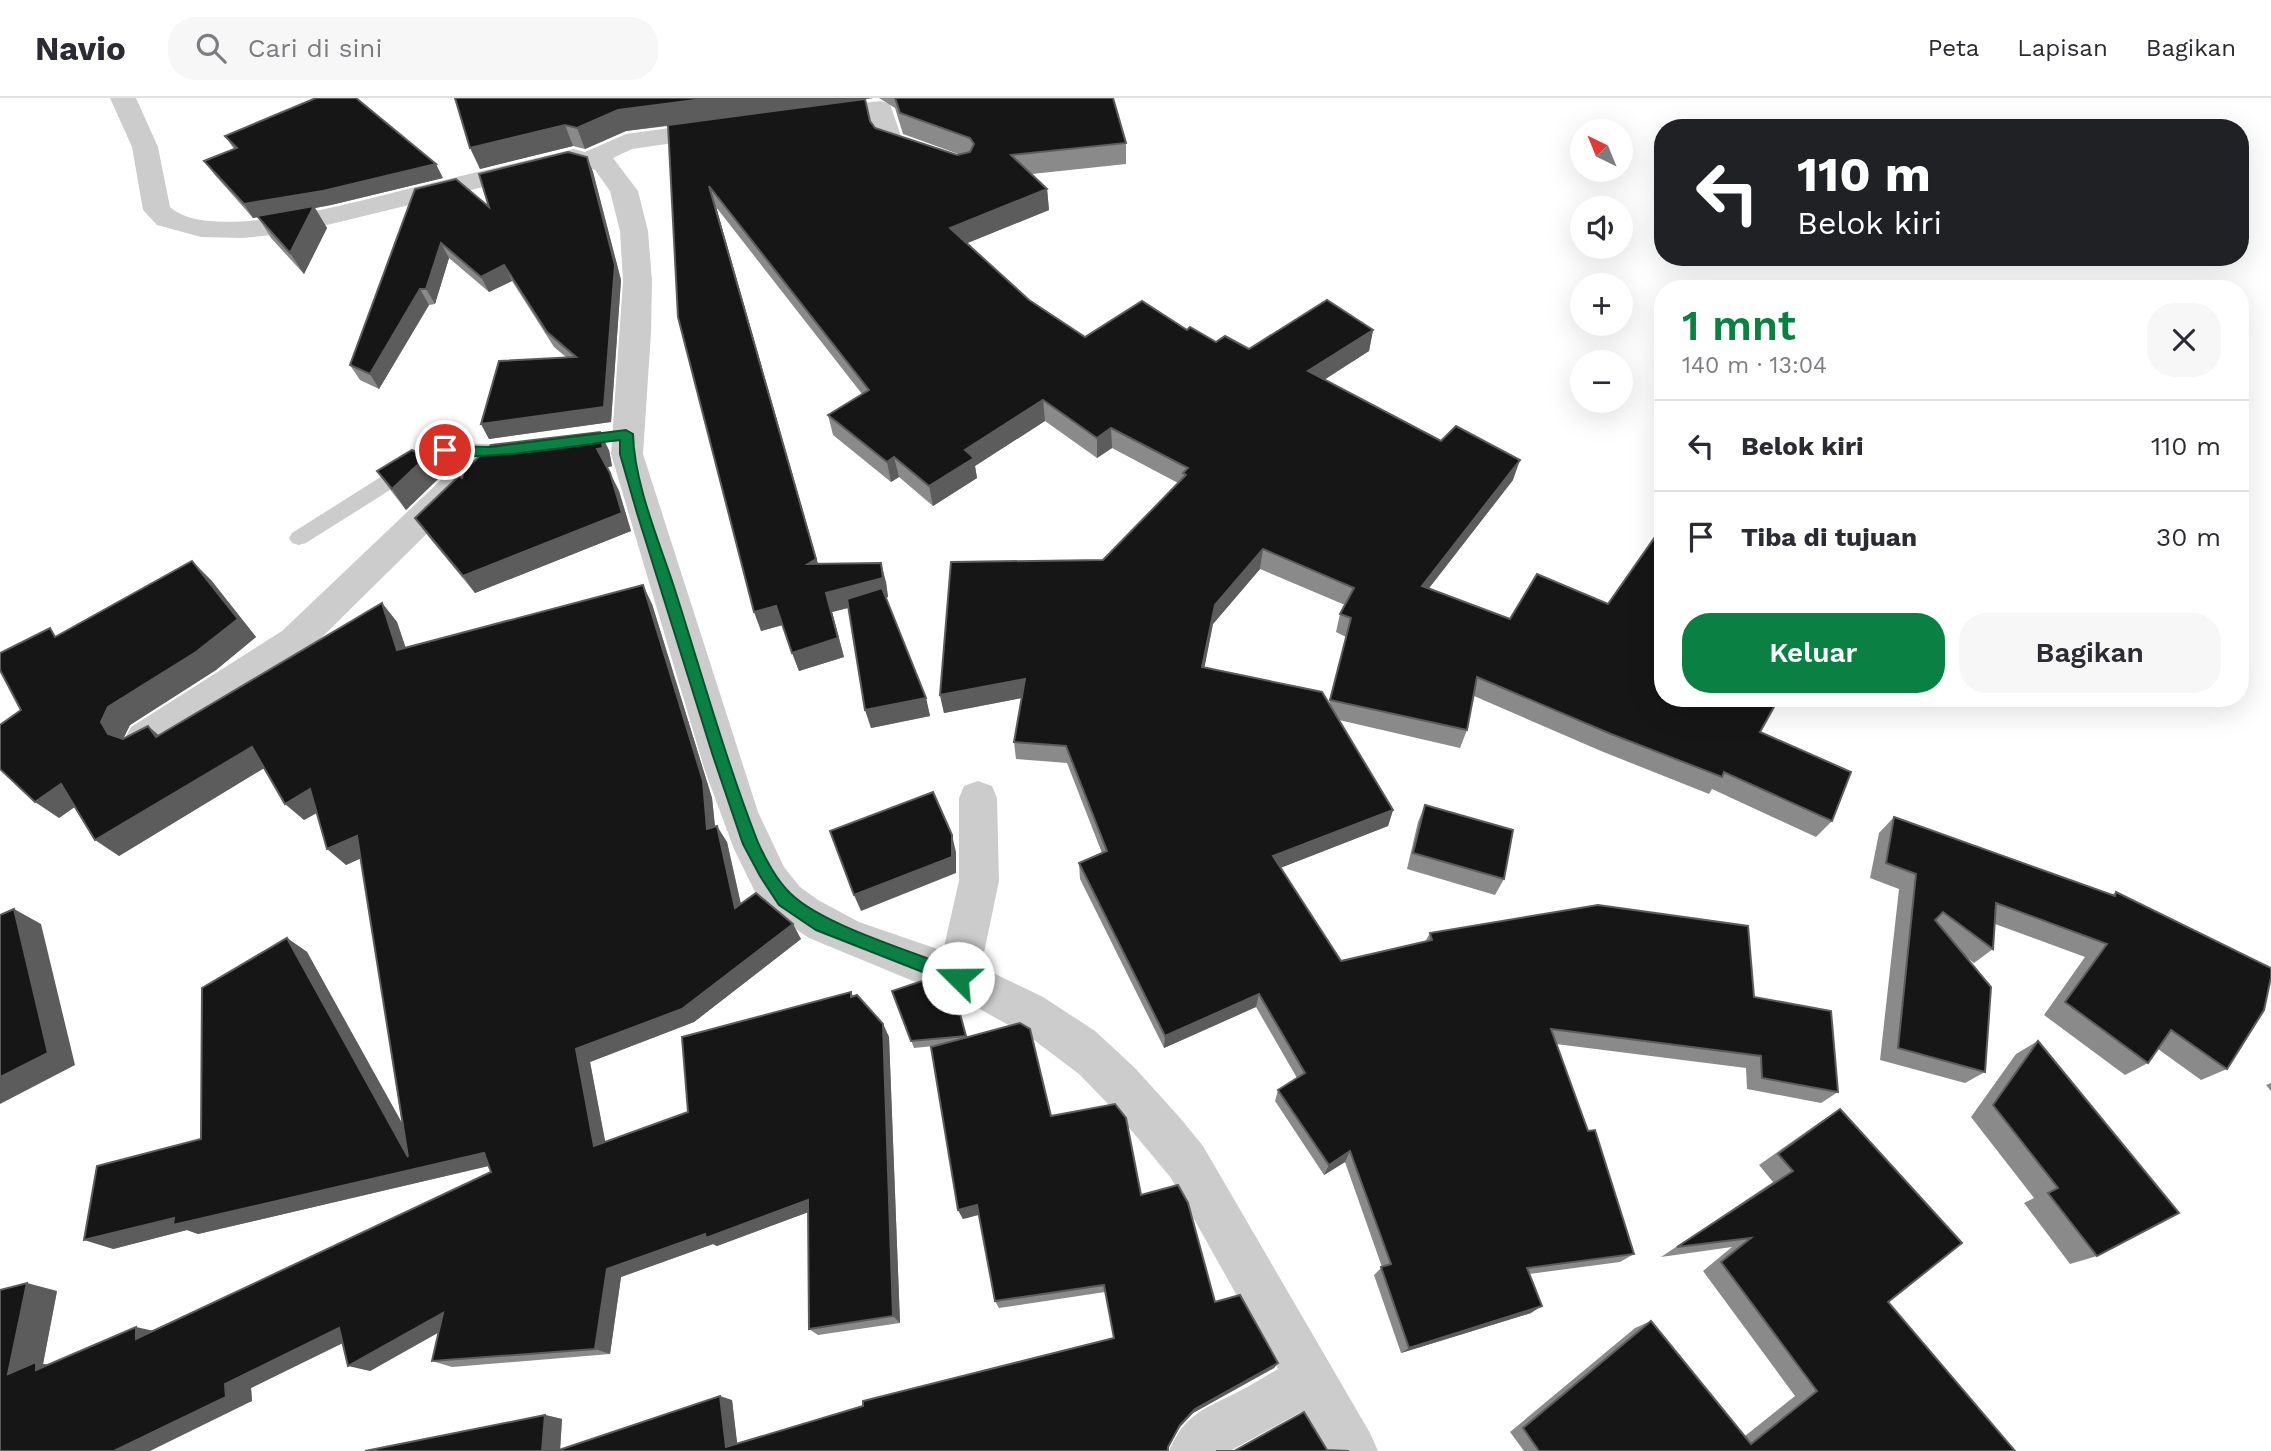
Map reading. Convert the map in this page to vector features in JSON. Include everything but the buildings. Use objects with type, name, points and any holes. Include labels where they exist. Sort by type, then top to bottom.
[{"type":"street","points":[[123,98],[145,147],[157,210],[162,218],[170,222],[204,229],[257,229],[295,224],[573,157],[593,158],[609,167],[622,190],[635,232],[639,297],[613,436],[626,454],[721,756],[751,844],[765,871],[785,899],[822,925],[958,978],[1040,1019],[1094,1058],[1155,1122],[1187,1161],[1352,1451]]},
{"type":"street","points":[[789,120],[878,108],[883,111],[886,137],[889,141],[950,163]]},
{"type":"street","points":[[593,158],[626,142],[748,125]]},
{"type":"street","points":[[145,738],[295,641],[504,450]]},
{"type":"street","points":[[958,978],[979,881],[978,798]]},
{"type":"street","points":[[1195,1451],[1214,1430],[1255,1411],[1310,1378]]},
{"type":"lane","points":[[299,538],[432,454],[445,450],[504,450]]},
{"type":"route","points":[[445,450],[491,452],[626,434],[626,454],[721,756],[751,844],[765,871],[785,899],[822,925],[958,978]]}]
